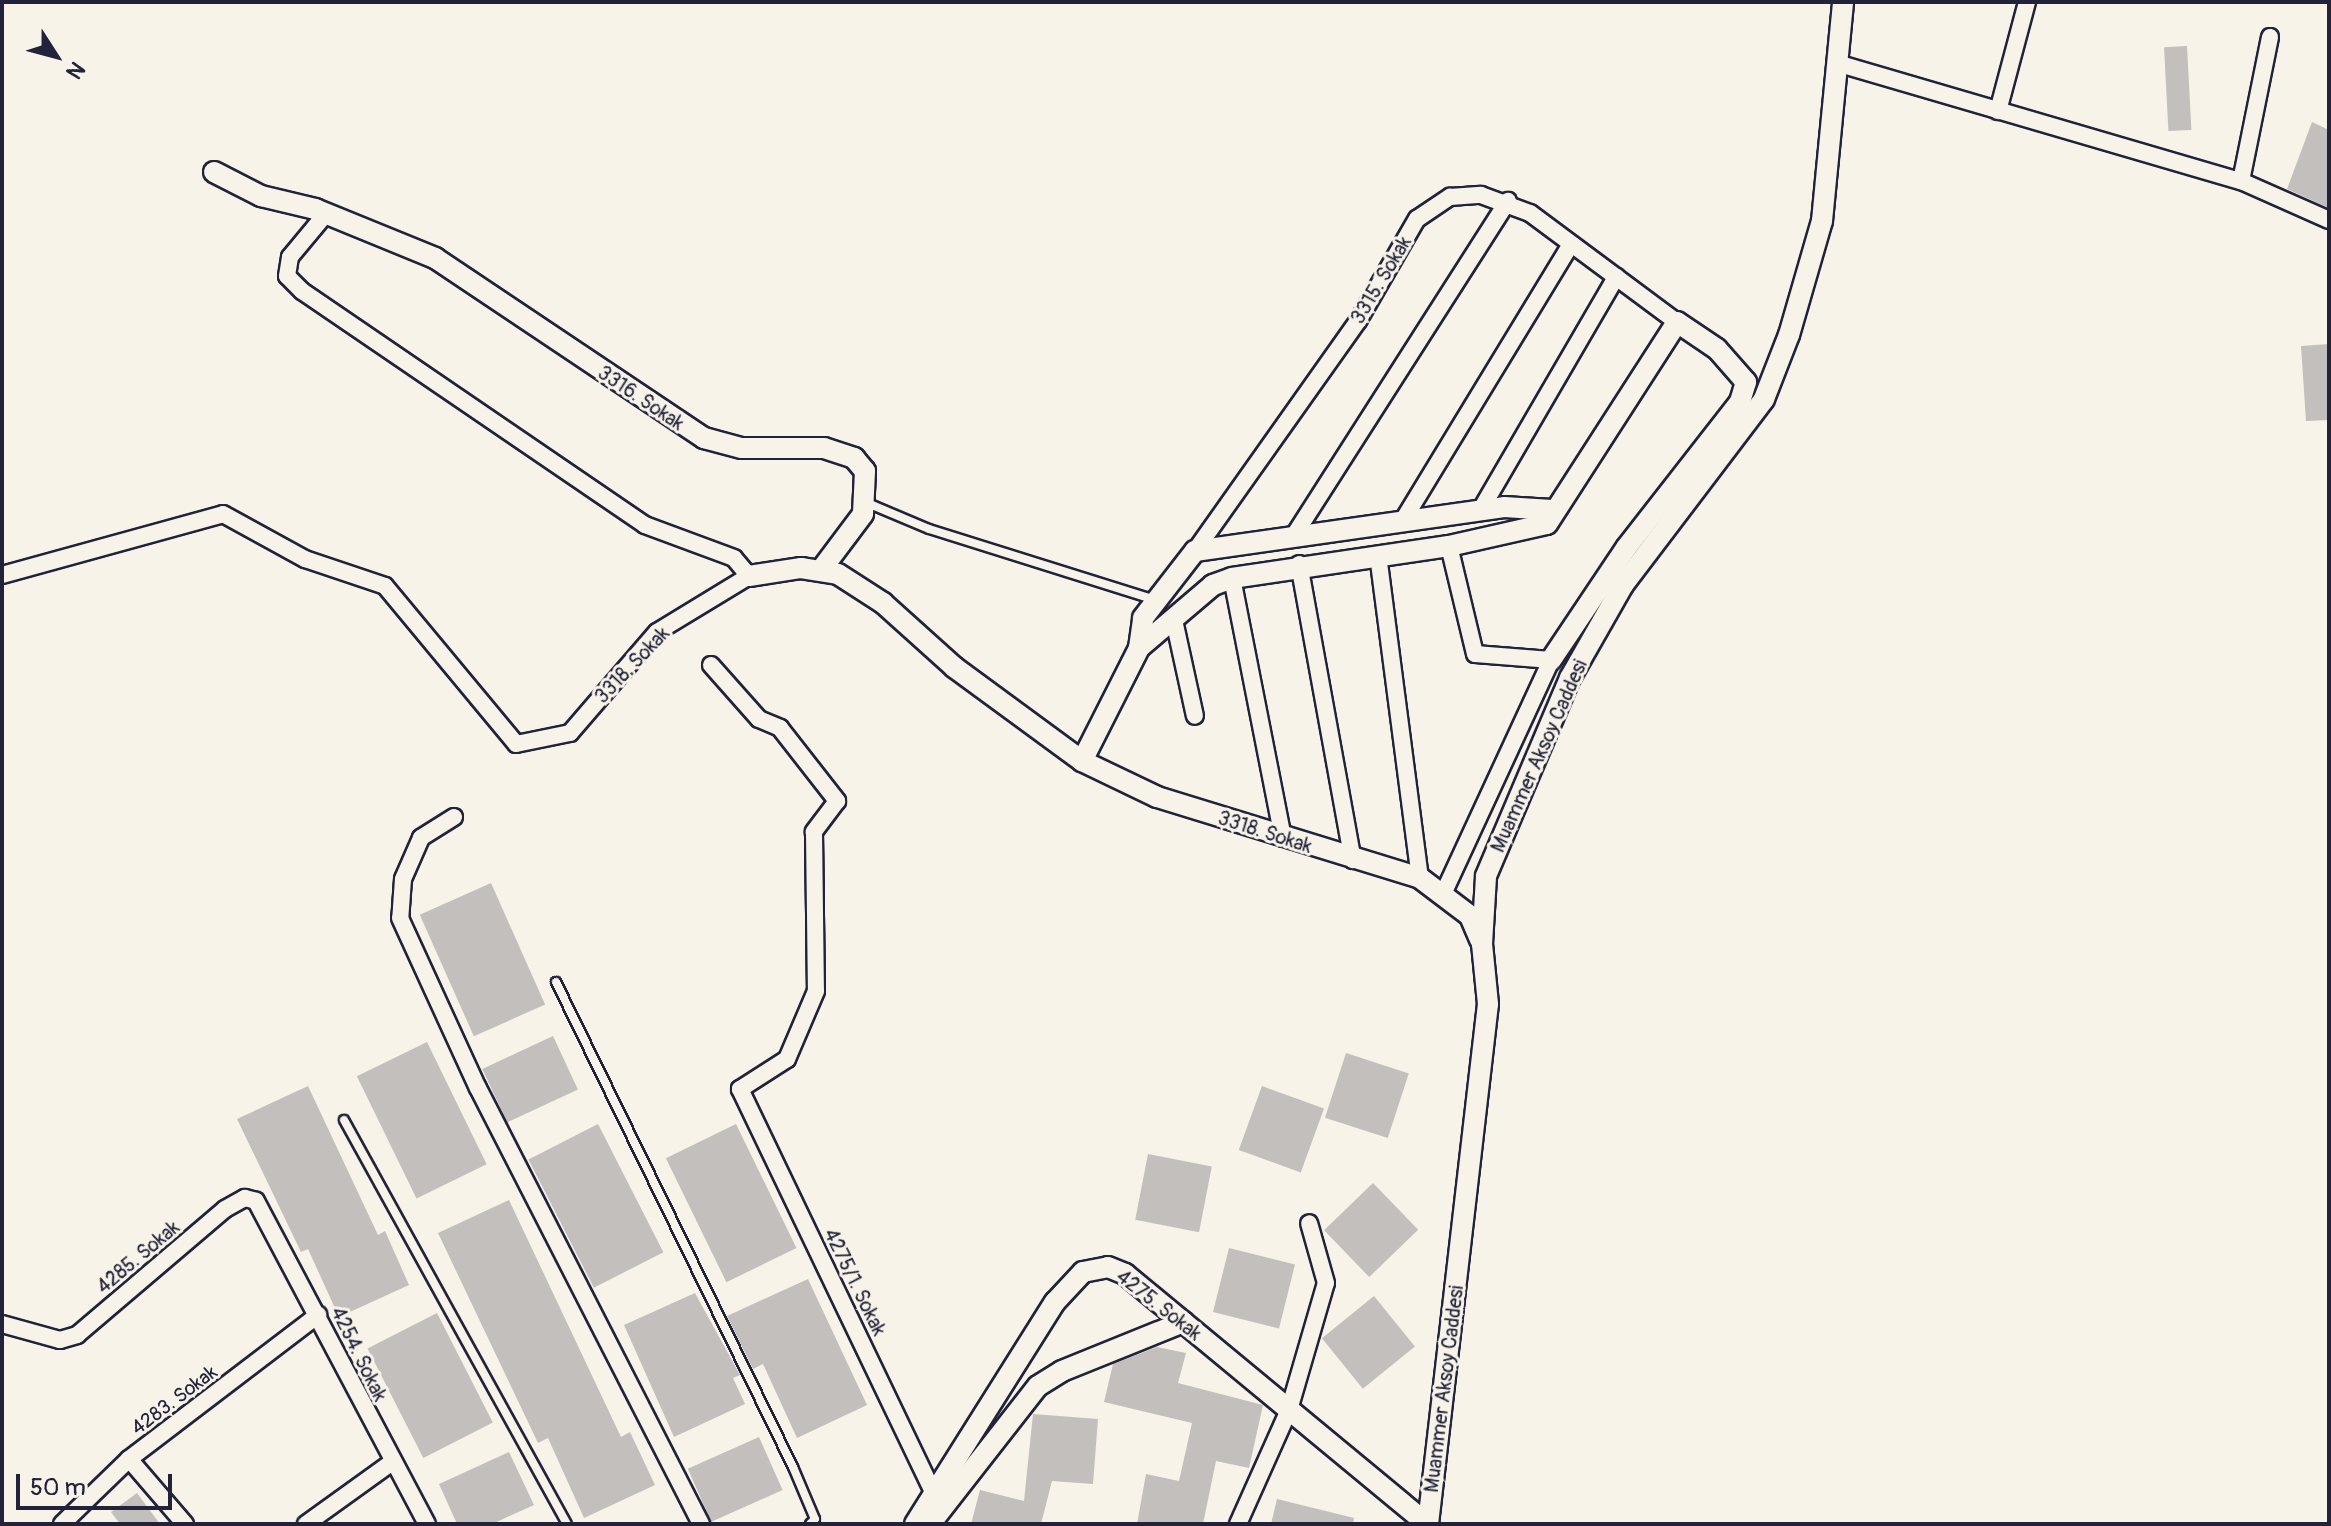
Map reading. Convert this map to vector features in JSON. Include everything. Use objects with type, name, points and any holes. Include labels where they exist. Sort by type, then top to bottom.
[{"type":"street","name":"Muammer Aksoy Caddesi","points":[[1428,1524],[1488,1004],[1482,944],[1486,876],[1570,678],[1623,585],[1764,399],[1789,335],[1822,221],[1840,64],[1843,2]]},
{"type":"street","points":[[1998,111],[2027,2]]},
{"type":"street","points":[[2241,181],[2270,37]]},
{"type":"street","points":[[1840,64],[2241,181],[2329,220]]},
{"type":"street","name":"3316. Sokak","points":[[214,172],[261,196],[325,215],[435,258],[704,438],[742,448],[845,452],[865,471],[865,502]]},
{"type":"street","name":"3315. Sokak","points":[[1195,551],[1358,321],[1417,219],[1450,197],[1508,201]]},
{"type":"street","points":[[1293,537],[1508,201],[1717,349],[1746,382],[1740,402],[1626,548],[1551,660],[1444,892]]},
{"type":"street","points":[[325,215],[290,257],[287,276],[302,291],[645,525],[734,558],[749,576]]},
{"type":"street","points":[[1402,522],[1571,244]]},
{"type":"street","points":[[1480,511],[1616,277]]},
{"type":"street","points":[[1139,648],[1213,585],[1232,578],[1299,564],[1449,546],[1547,524],[1552,510],[1677,322]]},
{"type":"street","points":[[821,570],[855,528],[865,502]]},
{"type":"street","points":[[1082,761],[1139,648],[1143,618],[1195,551],[1480,511],[1552,510]]},
{"type":"street","name":"3318. Sokak","points":[[2,575],[223,514],[305,559],[385,586],[516,744],[570,733],[657,632],[749,576],[770,570],[821,570],[838,574],[883,603],[954,667],[1082,761],[1157,797],[1353,860],[1420,878],[1444,892],[1470,916],[1482,944]]},
{"type":"street","points":[[1449,546],[1475,654],[1551,660]]},
{"type":"street","points":[[1378,555],[1420,878]]},
{"type":"street","points":[[1299,564],[1353,860]]},
{"type":"street","points":[[1232,578],[1283,838]]},
{"type":"street","points":[[1174,620],[1195,716]]},
{"type":"street","name":"4275/1. Sokak","points":[[711,665],[759,719],[780,728],[837,801],[814,832],[816,991],[787,1059],[740,1089],[933,1492]]},
{"type":"street","points":[[454,817],[421,838],[403,879],[400,918],[478,1088],[701,1524]]},
{"type":"street","name":"4254. Sokak","points":[[225,1209],[245,1198],[256,1201],[318,1315],[391,1463],[427,1524]]},
{"type":"street","name":"4285. Sokak","points":[[2,1324],[60,1340],[77,1335],[225,1209]]},
{"type":"street","points":[[1238,1524],[1289,1410],[1326,1283],[1309,1223]]},
{"type":"street","name":"4275. Sokak","points":[[915,1524],[1055,1302],[1083,1272],[1108,1267],[1125,1274],[1428,1524]]},
{"type":"street","name":"4283. Sokak","points":[[62,1524],[129,1459],[318,1315]]},
{"type":"street","points":[[930,1524],[1038,1386],[1062,1371],[1183,1322]]},
{"type":"street","points":[[129,1459],[185,1524]]},
{"type":"street","points":[[306,1524],[391,1463]]},
{"type":"lane","points":[[865,502],[929,529],[1156,600]]},
{"type":"lane","points":[[556,982],[793,1467],[815,1519],[810,1524]]},
{"type":"lane","points":[[344,1120],[567,1524]]},
{"type":"building","points":[[2187,46],[2191,130],[2168,131],[2164,47]]},
{"type":"building","points":[[2312,122],[2329,130],[2329,208],[2287,189]]},
{"type":"building","points":[[2329,344],[2329,420],[2306,421],[2301,346]]},
{"type":"building","points":[[491,883],[545,1005],[474,1036],[420,915]]},
{"type":"building","points":[[553,1036],[578,1089],[507,1122],[482,1069]]},
{"type":"building","points":[[427,1042],[487,1164],[417,1198],[357,1076]]},
{"type":"building","points":[[1346,1053],[1409,1073],[1388,1138],[1325,1118]]},
{"type":"building","points":[[308,1086],[378,1235],[385,1231],[409,1285],[339,1317],[308,1249],[301,1252],[237,1119]]},
{"type":"building","points":[[1262,1086],[1324,1109],[1301,1172],[1239,1150]]},
{"type":"building","points":[[598,1124],[663,1252],[594,1288],[529,1159]]},
{"type":"building","points":[[736,1124],[796,1248],[726,1282],[666,1158]]},
{"type":"building","points":[[1148,1154],[1212,1166],[1199,1232],[1135,1220]]},
{"type":"building","points":[[1373,1183],[1418,1230],[1369,1277],[1324,1230]]},
{"type":"building","points":[[509,1200],[621,1437],[630,1432],[655,1485],[584,1518],[548,1438],[538,1443],[438,1233]]},
{"type":"building","points":[[1229,1248],[1295,1264],[1279,1328],[1213,1312]]},
{"type":"building","points":[[808,1279],[867,1405],[797,1438],[763,1364],[753,1369],[727,1316]]},
{"type":"building","points":[[695,1293],[740,1375],[733,1378],[745,1404],[674,1437],[624,1325]]},
{"type":"building","points":[[1374,1296],[1415,1347],[1363,1389],[1322,1338]]},
{"type":"building","points":[[437,1313],[493,1423],[423,1458],[368,1348]]},
{"type":"building","points":[[1157,1347],[1186,1353],[1178,1383],[1263,1405],[1249,1468],[1216,1461],[1203,1524],[1137,1524],[1146,1474],[1179,1481],[1192,1423],[1104,1402],[1113,1364]]},
{"type":"building","points":[[1033,1414],[1098,1419],[1093,1484],[1052,1481],[1041,1524],[971,1524],[980,1490],[1024,1501]]},
{"type":"building","points":[[759,1437],[783,1490],[711,1522],[688,1469]]},
{"type":"building","points":[[509,1452],[534,1505],[492,1524],[457,1524],[439,1484]]},
{"type":"building","points":[[137,1493],[160,1524],[120,1524],[111,1512]]},
{"type":"building","points":[[1277,1499],[1354,1518],[1353,1524],[1271,1524]]}]
